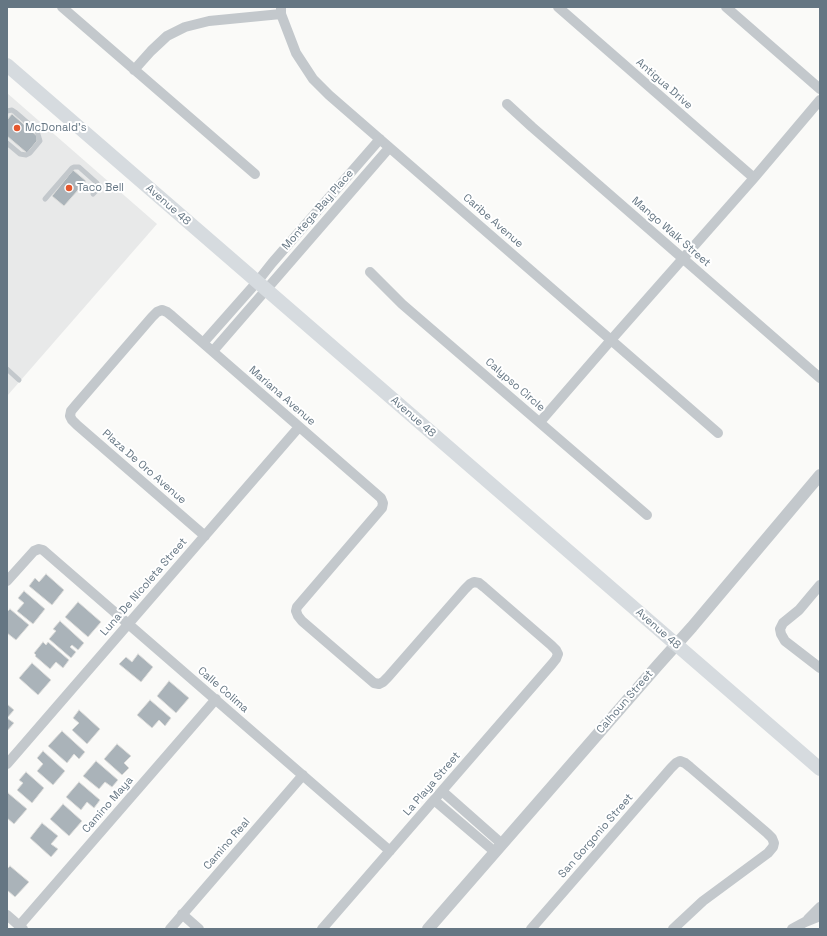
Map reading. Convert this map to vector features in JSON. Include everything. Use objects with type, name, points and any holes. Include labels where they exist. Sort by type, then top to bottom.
[{"type":"main road","name":"Avenue 48","points":[[7,65],[820,769]]},
{"type":"street","points":[[62,7],[255,174]]},
{"type":"street","name":"Antigua Drive","points":[[558,7],[754,178]]},
{"type":"street","points":[[726,7],[820,89]]},
{"type":"street","points":[[134,70],[167,36],[185,27],[209,21],[281,10]]},
{"type":"street","name":"Caribe Avenue","points":[[281,10],[296,53],[313,79],[329,95],[718,433]]},
{"type":"street","points":[[540,422],[754,178],[820,100]]},
{"type":"street","name":"Mango Walk Street","points":[[507,104],[683,258],[819,374]]},
{"type":"street","name":"Montega Bay Place","points":[[262,286],[272,263],[380,140]]},
{"type":"street","name":"Montega Bay Place","points":[[262,286],[280,272],[389,148]]},
{"type":"street","name":"Calypso Circle","points":[[370,272],[402,304],[647,515]]},
{"type":"street","points":[[204,343],[262,286]]},
{"type":"street","points":[[213,351],[262,286]]},
{"type":"street","name":"Mariana Avenue","points":[[70,416],[71,411],[157,312],[162,310],[167,312],[204,343],[381,498],[383,503],[382,508],[301,601],[296,612],[308,626],[374,682],[379,684]]},
{"type":"street","name":"Plaza De Oro Avenue","points":[[70,416],[77,425],[205,536]]},
{"type":"street","name":"Luna De Nicoleta Street","points":[[7,764],[299,427]]},
{"type":"street","name":"Calhoun Street","points":[[428,929],[692,627],[820,475]]},
{"type":"street","name":"Calle Colima","points":[[7,581],[34,551],[39,549],[44,550],[390,851]]},
{"type":"street","name":"La Playa Street","points":[[322,929],[552,664],[558,654],[556,650],[545,640],[484,587],[479,583],[474,582],[465,589],[388,677],[379,684]]},
{"type":"street","points":[[820,585],[799,610],[783,623],[780,629],[785,641],[820,668]]},
{"type":"street","name":"Camino Maya","points":[[21,927],[216,700]]},
{"type":"street","name":"San Gorgonio Street","points":[[531,929],[671,768],[680,761],[685,763],[772,838],[774,843],[773,847],[768,853],[703,901],[673,929]]},
{"type":"street","name":"Camino Real","points":[[170,929],[303,775]]},
{"type":"street","points":[[442,791],[499,848]]},
{"type":"street","points":[[434,800],[499,848]]},
{"type":"street","points":[[805,922],[820,907]]},
{"type":"street","points":[[182,914],[199,929]]},
{"type":"street","points":[[7,915],[21,927]]},
{"type":"street","points":[[792,929],[820,916]]},
{"type":"lane","points":[[7,111],[12,110],[15,112],[37,131],[40,136],[40,140],[30,153],[26,155],[20,154],[7,143]]},
{"type":"lane","points":[[45,200],[74,167],[79,167],[97,183],[98,189],[93,194]]},
{"type":"lane","points":[[7,369],[19,380]]},
{"type":"shaded area","points":[[7,93],[157,224],[7,396]]},
{"type":"building","name":"McDonald's","points":[[12,114],[37,136],[37,141],[27,153],[7,136],[7,120]]},
{"type":"building","name":"Taco Bell","points":[[73,170],[86,181],[64,206],[52,196]]},
{"type":"building","points":[[46,574],[64,590],[52,605],[29,586],[35,578],[39,582]]},
{"type":"building","points":[[24,591],[45,609],[33,624],[17,611],[24,603],[18,598]]},
{"type":"building","points":[[78,602],[101,622],[88,637],[65,617]]},
{"type":"building","points":[[10,609],[29,625],[16,640],[7,633],[7,612]]},
{"type":"building","points":[[60,621],[84,643],[78,650],[72,645],[70,647],[76,652],[71,658],[49,639],[56,631],[53,629]]},
{"type":"building","points":[[43,642],[46,645],[48,642],[69,660],[63,668],[56,662],[50,669],[35,656],[36,655],[34,653]]},
{"type":"building","points":[[138,654],[153,667],[141,682],[119,664],[126,657],[132,662]]},
{"type":"building","points":[[32,663],[51,680],[38,695],[19,678]]},
{"type":"building","points":[[169,681],[189,698],[176,713],[157,696]]},
{"type":"building","points":[[150,700],[171,718],[165,726],[159,720],[152,728],[137,715]]},
{"type":"building","points":[[7,704],[14,710],[7,718]]},
{"type":"building","points":[[79,710],[100,729],[87,744],[72,730],[79,723],[73,718]]},
{"type":"building","points":[[7,718],[14,723],[7,731]]},
{"type":"building","points":[[62,731],[85,752],[79,759],[74,754],[67,763],[48,746]]},
{"type":"building","points":[[117,744],[131,756],[124,763],[129,768],[122,775],[104,759]]},
{"type":"building","points":[[43,751],[65,771],[53,785],[37,771],[43,764],[37,758]]},
{"type":"building","points":[[96,761],[118,780],[112,787],[105,782],[99,789],[83,776]]},
{"type":"building","points":[[26,772],[44,788],[32,803],[17,790],[23,783],[19,780]]},
{"type":"building","points":[[79,782],[100,800],[94,808],[87,802],[81,810],[66,797]]},
{"type":"building","points":[[8,793],[27,809],[14,824],[7,818]]},
{"type":"building","points":[[63,804],[82,821],[69,836],[50,819]]},
{"type":"building","points":[[42,823],[58,836],[51,844],[58,849],[51,857],[30,838]]},
{"type":"building","points":[[10,866],[29,882],[15,897],[7,890],[7,869]]},
{"type":"place","name":"McDonald's","points":[[17,128]]},
{"type":"place","name":"Taco Bell","points":[[69,188]]}]
